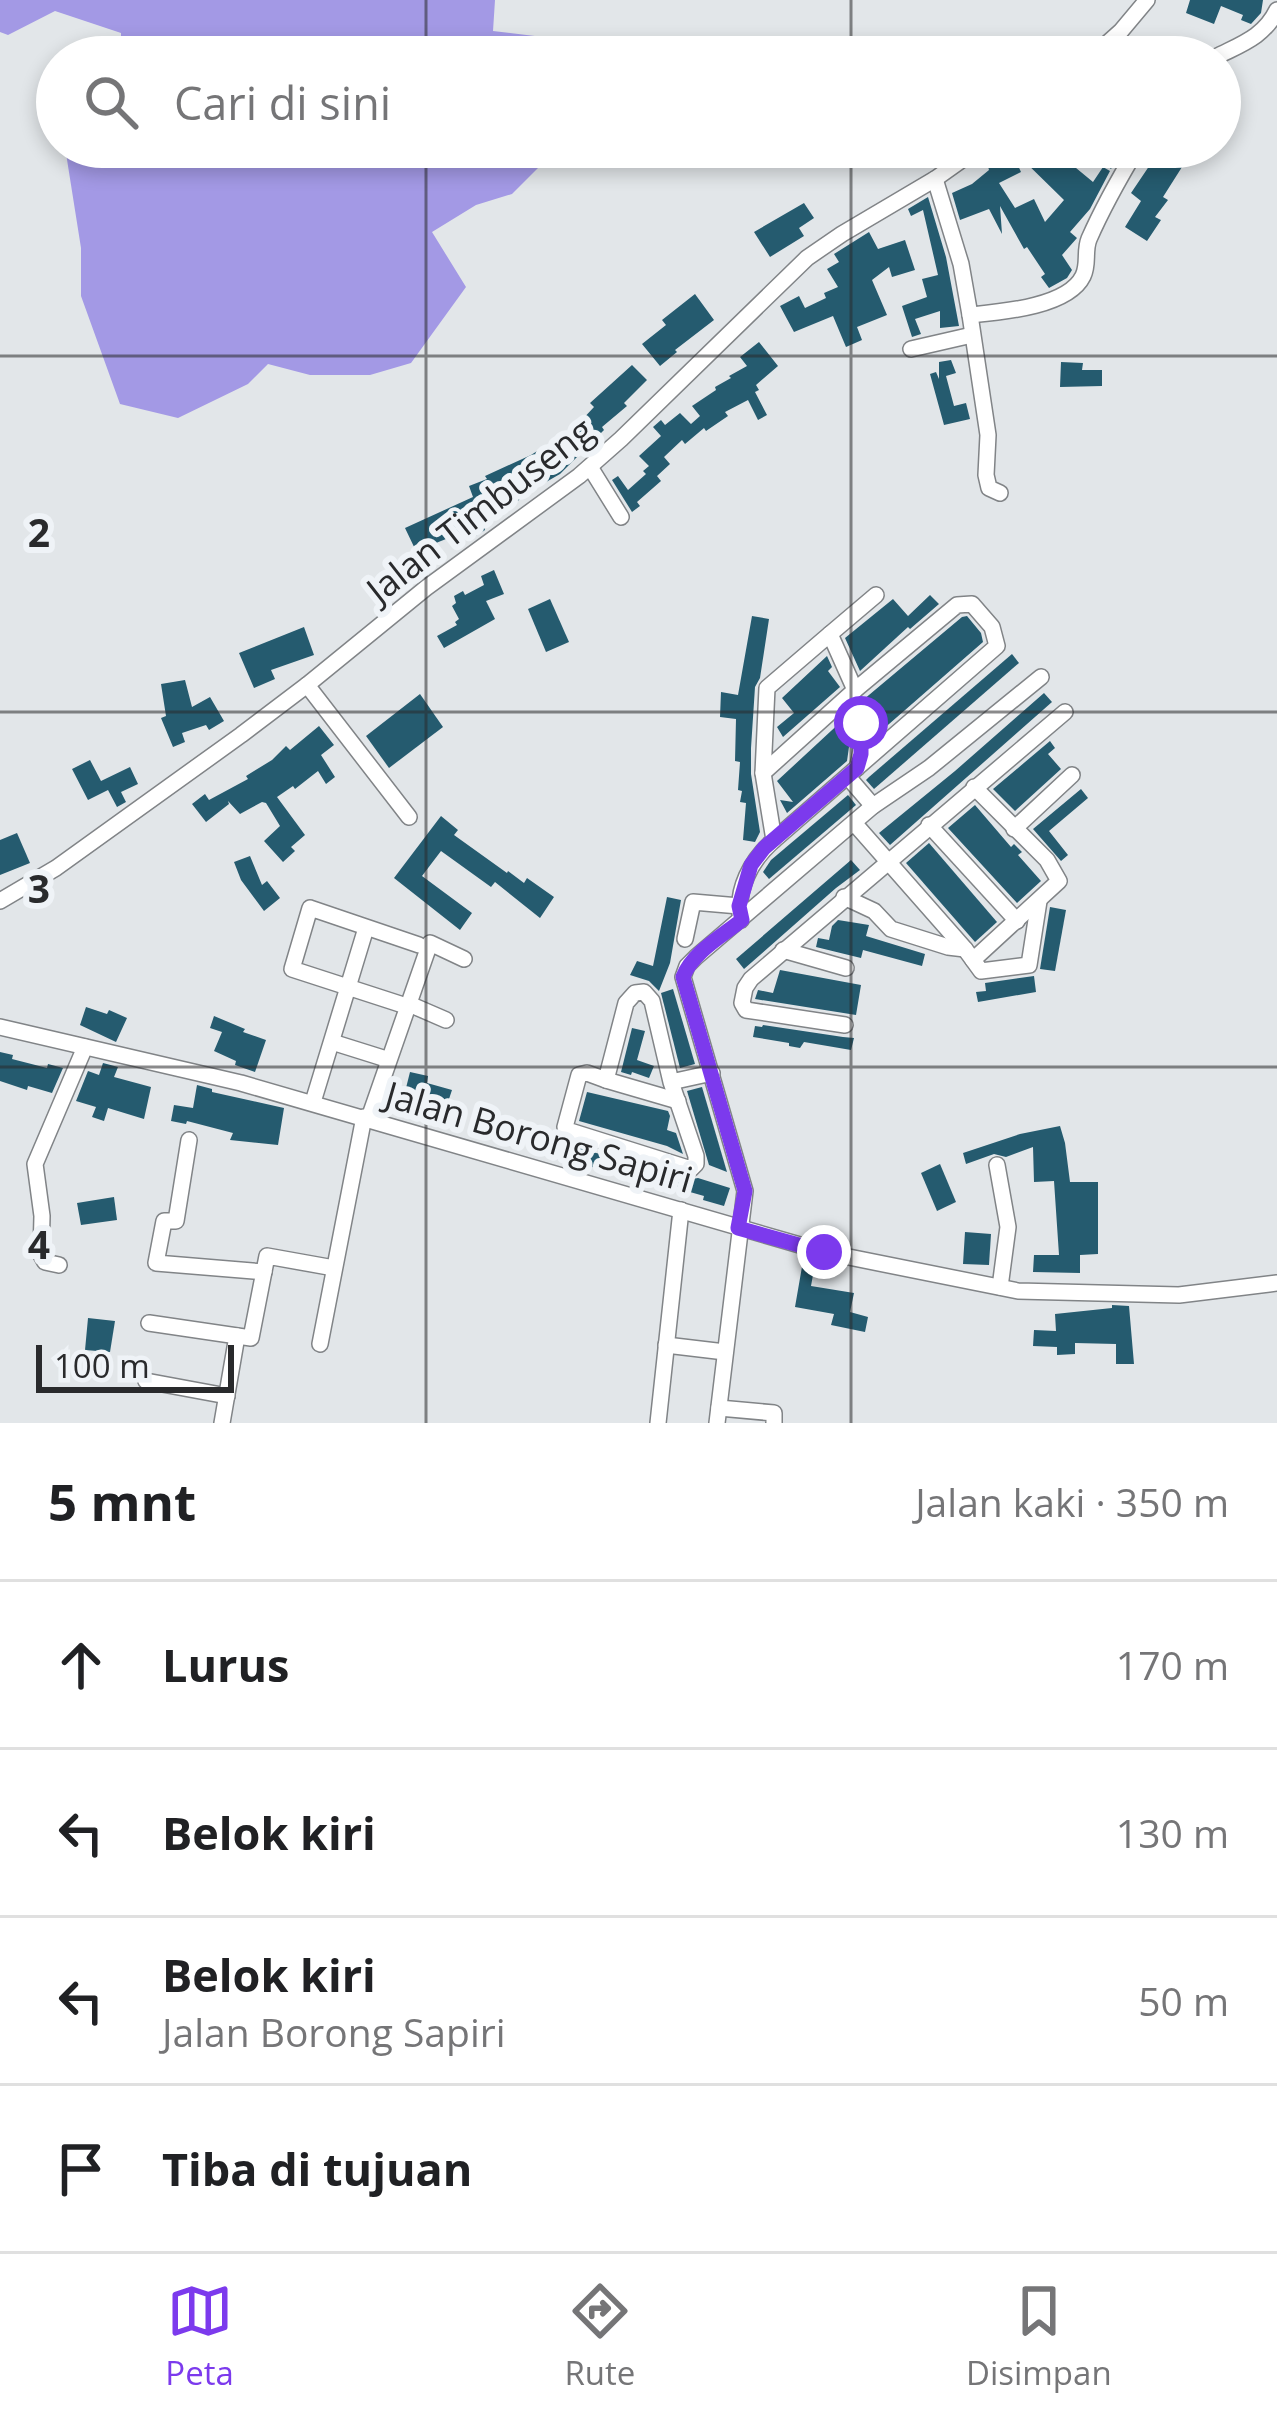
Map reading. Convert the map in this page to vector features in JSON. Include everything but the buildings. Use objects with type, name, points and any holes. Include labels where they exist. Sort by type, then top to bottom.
[{"type":"street","points":[[1115,36],[1147,0]]},
{"type":"street","points":[[1241,44],[1270,26],[1277,10]]},
{"type":"street","name":"Jalan Timbuseng","points":[[0,901],[56,868],[307,685],[426,588],[590,467],[807,259],[950,168]]},
{"type":"street","points":[[970,315],[1012,310],[1071,291],[1084,275],[1086,247],[1125,168]]},
{"type":"street","points":[[935,179],[961,264],[970,315],[988,435],[986,476],[989,488],[1000,493]]},
{"type":"street","points":[[911,349],[972,335]]},
{"type":"street","points":[[590,467],[622,518]]},
{"type":"street","points":[[774,840],[763,773],[767,688],[876,595]]},
{"type":"street","points":[[740,913],[751,865],[997,646],[992,627],[973,604],[957,605],[763,773]]},
{"type":"street","points":[[830,634],[861,723],[861,754],[852,772]]},
{"type":"street","points":[[774,1423],[774,1413],[718,1415],[745,1191],[683,977],[740,913],[1041,677]]},
{"type":"street","points":[[307,685],[409,817]]},
{"type":"street","points":[[844,1025],[744,1009],[745,988],[844,897],[1065,712]]},
{"type":"street","points":[[852,772],[873,806]]},
{"type":"street","points":[[1014,829],[1072,775]]},
{"type":"street","points":[[969,954],[1017,921],[1059,881],[1047,860],[974,788]]},
{"type":"street","points":[[854,824],[980,971],[1029,965],[1039,901]]},
{"type":"street","points":[[929,825],[1017,921]]},
{"type":"street","points":[[844,897],[874,911],[891,929],[969,954]]},
{"type":"street","points":[[685,939],[694,902],[740,913]]},
{"type":"street","points":[[419,945],[310,908],[292,969],[446,1020]]},
{"type":"street","points":[[314,1102],[366,928]]},
{"type":"street","points":[[320,1343],[366,1118],[405,1004],[430,943],[464,959]]},
{"type":"street","points":[[783,950],[847,968]]},
{"type":"street","points":[[606,1080],[626,1004],[640,992],[652,1001],[696,1164],[691,1169],[567,1130],[565,1119],[579,1075],[587,1073],[606,1080],[678,1101]]},
{"type":"street","name":"Jalan Borong Sapiri","points":[[0,1027],[314,1102],[824,1252],[1018,1291],[1178,1295],[1277,1283]]},
{"type":"street","points":[[332,1042],[383,1058]]},
{"type":"street","points":[[59,1265],[45,1262],[40,1255],[42,1216],[35,1164],[85,1047]]},
{"type":"street","points":[[671,1082],[712,1073]]},
{"type":"street","points":[[189,1140],[176,1221],[164,1221],[156,1262],[264,1273]]},
{"type":"street","points":[[997,1165],[1008,1227],[1000,1287]]},
{"type":"street","points":[[658,1423],[681,1210]]},
{"type":"street","points":[[149,1323],[251,1338],[267,1256],[334,1268]]},
{"type":"street","points":[[222,1423],[237,1336]]},
{"type":"street","points":[[666,1346],[724,1352]]},
{"type":"street","points":[[146,1381],[227,1396]]},
{"type":"shaded area","points":[[0,0],[495,0],[493,31],[534,36],[121,36],[55,11],[8,35],[0,32]]},
{"type":"shaded area","points":[[68,168],[538,168],[512,194],[476,205],[432,232],[466,287],[411,363],[370,375],[310,375],[268,364],[248,384],[178,418],[120,404],[81,296],[81,248]]},
{"type":"route","points":[[824,1252],[738,1228],[745,1191],[683,977],[696,957],[742,920],[739,906],[746,881],[764,848],[857,768],[861,723]]}]
